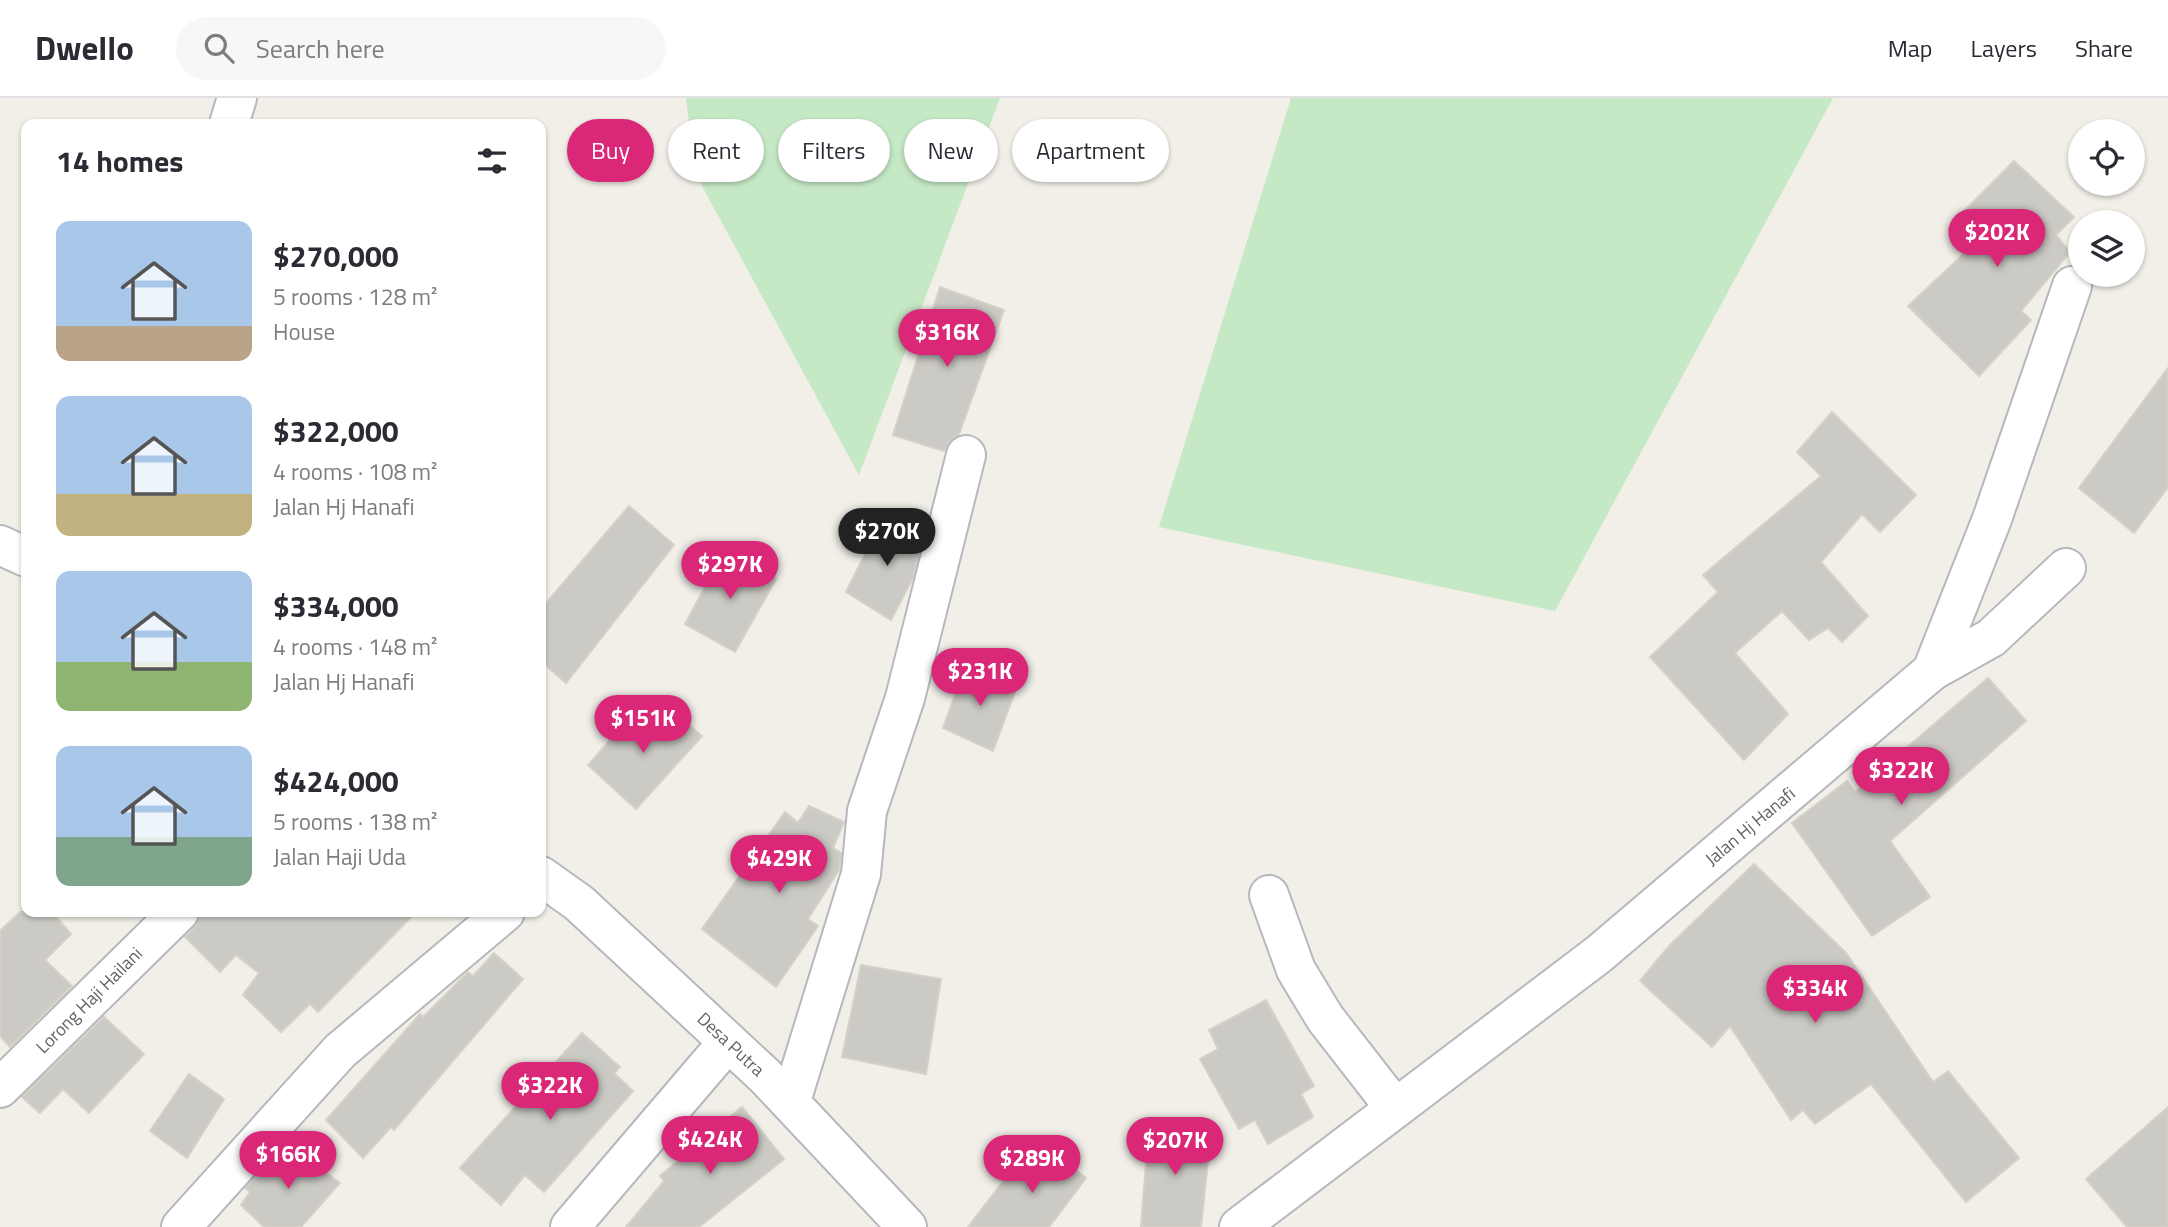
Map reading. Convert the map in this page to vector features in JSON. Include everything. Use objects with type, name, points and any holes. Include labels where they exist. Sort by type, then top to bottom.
[{"type":"street","points":[[231,119],[237,98]]},
{"type":"street","name":"Jalan Hj Hanafi","points":[[1239,1227],[1599,954],[1932,671],[1992,519],[2072,287]]},
{"type":"street","points":[[791,1101],[861,874],[867,811],[905,698],[966,455]]},
{"type":"street","points":[[0,545],[21,555]]},
{"type":"street","points":[[1932,671],[1991,638],[2066,568]]},
{"type":"street","name":"Desa Putra","points":[[546,882],[579,903],[791,1101],[890,1220]]},
{"type":"street","points":[[1269,895],[1296,970],[1319,1009],[1395,1108]]},
{"type":"street","name":"Lorong Haji Hailani","points":[[0,1088],[174,917]]},
{"type":"street","points":[[181,1227],[340,1051],[499,917]]},
{"type":"street","points":[[570,1227],[728,1042]]},
{"type":"green space","points":[[686,98],[1000,98],[992,119],[904,119],[904,182],[969,182],[859,475],[700,182],[764,182],[764,119],[689,119]]},
{"type":"green space","points":[[1291,98],[1833,98],[1555,611],[1159,527]]},
{"type":"building","points":[[2014,161],[2068,211],[2068,223],[2056,235],[2068,250],[2068,254],[2021,311],[2031,320],[1979,376],[1908,306],[1985,234],[1963,212]]},
{"type":"building","points":[[940,287],[1004,310],[959,434],[950,440],[944,451],[893,435]]},
{"type":"building","points":[[2168,368],[2168,487],[2134,533],[2079,488]]},
{"type":"building","points":[[1832,412],[1916,495],[1880,532],[1862,514],[1821,562],[1868,616],[1842,642],[1828,628],[1809,640],[1782,611],[1735,653],[1788,714],[1744,760],[1650,657],[1718,592],[1703,575],[1821,476],[1797,452]]},
{"type":"building","points":[[629,506],[674,545],[566,683],[546,665],[546,603]]},
{"type":"building","points":[[884,516],[923,537],[913,578],[891,620],[846,592]]},
{"type":"building","points":[[725,550],[776,579],[735,652],[685,624]]},
{"type":"building","points":[[966,665],[1017,686],[993,751],[943,728]]},
{"type":"building","points":[[1988,678],[2026,721],[1890,841],[1930,897],[1872,936],[1792,823],[1847,781],[1855,792]]},
{"type":"building","points":[[639,707],[666,728],[677,715],[702,736],[636,809],[588,765]]},
{"type":"building","points":[[809,806],[844,822],[833,848],[841,853],[839,870],[808,919],[818,926],[776,987],[702,929],[785,812],[798,823]]},
{"type":"building","points":[[1754,864],[1846,953],[1933,1082],[1948,1071],[2019,1158],[1966,1202],[1871,1084],[1815,1124],[1803,1110],[1791,1120],[1730,1026],[1712,1047],[1640,981],[1669,946]]},
{"type":"building","points":[[21,912],[21,917],[56,917],[71,934],[45,960],[72,986],[10,1047],[0,1036],[0,931]]},
{"type":"building","points":[[198,917],[411,917],[318,1012],[310,1004],[281,1032],[243,995],[259,973],[236,955],[220,972],[185,937],[195,927]]},
{"type":"building","points":[[494,953],[523,979],[394,1130],[391,1127],[363,1158],[326,1120],[420,1014],[423,1017],[468,972],[473,976]]},
{"type":"building","points":[[861,965],[941,979],[926,1074],[842,1057]]},
{"type":"building","points":[[1266,1000],[1314,1086],[1301,1094],[1313,1117],[1268,1144],[1255,1120],[1239,1129],[1200,1059],[1218,1049],[1209,1030]]},
{"type":"building","points":[[104,1017],[144,1054],[89,1113],[63,1089],[40,1113],[22,1097]]},
{"type":"building","points":[[582,1033],[620,1067],[614,1073],[633,1091],[544,1192],[525,1175],[501,1205],[460,1168]]},
{"type":"building","points":[[189,1074],[224,1099],[187,1158],[150,1131]]},
{"type":"building","points":[[742,1107],[784,1159],[699,1227],[626,1227],[664,1181],[660,1176]]},
{"type":"building","points":[[2168,1107],[2168,1227],[2127,1227],[2086,1179]]},
{"type":"building","points":[[1149,1125],[1211,1132],[1201,1227],[1141,1227]]},
{"type":"building","points":[[286,1144],[340,1183],[301,1227],[264,1227],[241,1205],[250,1192],[245,1188]]},
{"type":"building","points":[[1044,1146],[1086,1178],[1049,1227],[968,1227],[1011,1171],[1020,1177]]}]
